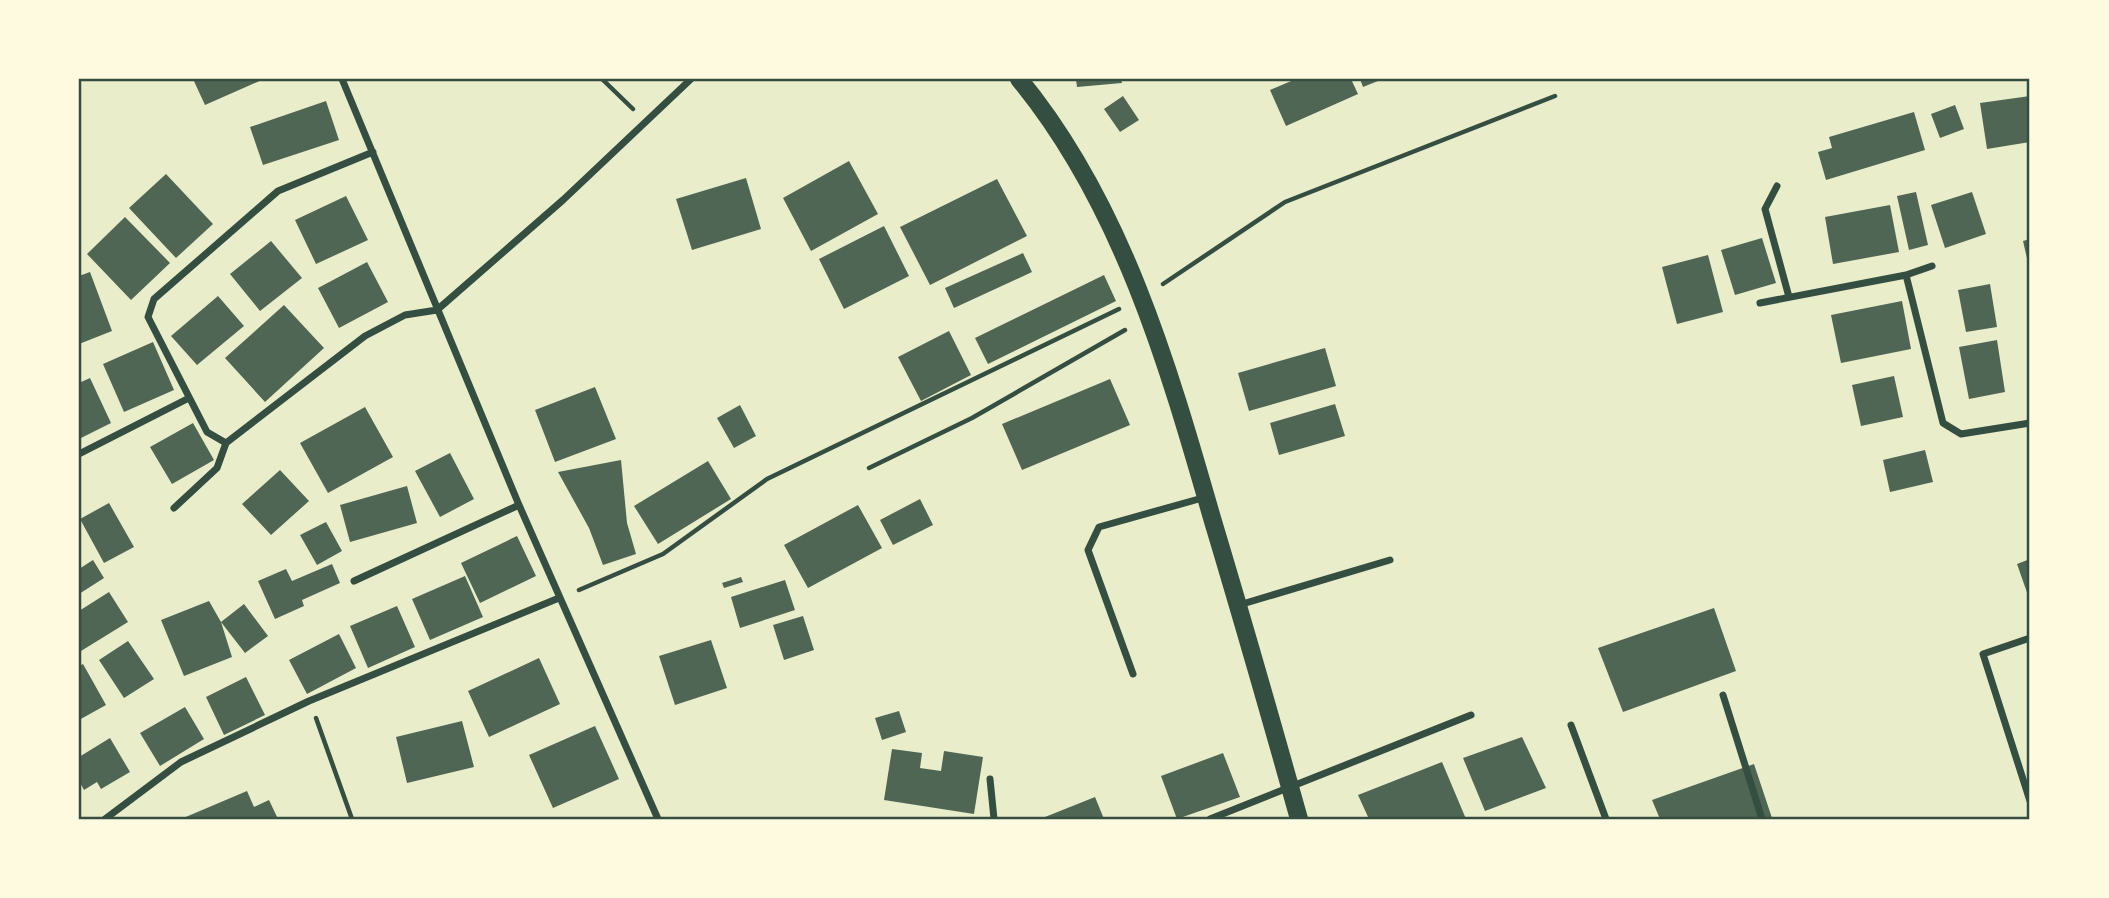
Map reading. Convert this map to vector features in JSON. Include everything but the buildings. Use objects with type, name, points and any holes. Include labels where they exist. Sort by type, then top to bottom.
[{"type":"main road","points":[[1019,79],[1047,112],[1146,306],[1206,497],[1299,819]]},
{"type":"street","points":[[342,79],[519,505],[658,819]]},
{"type":"street","points":[[174,508],[218,468],[226,443],[365,336],[405,315],[437,310],[525,234],[691,79]]},
{"type":"street","points":[[226,443],[206,432],[148,317],[154,299],[278,191],[373,152]]},
{"type":"street","points":[[1777,186],[1765,209],[1789,297]]},
{"type":"street","points":[[1760,303],[1906,275],[1932,266]]},
{"type":"street","points":[[1906,275],[1943,423],[1961,434],[2030,423]]},
{"type":"street","points":[[79,454],[189,398]]},
{"type":"street","points":[[1133,674],[1088,550],[1099,527],[1206,497]]},
{"type":"street","points":[[354,581],[519,505]]},
{"type":"street","points":[[1238,606],[1390,560]]},
{"type":"street","points":[[105,819],[181,762],[309,701],[559,598]]},
{"type":"street","points":[[2030,638],[1983,654],[2030,801]]},
{"type":"street","points":[[1723,695],[1762,819]]},
{"type":"street","points":[[1210,819],[1471,715]]},
{"type":"street","points":[[1571,725],[1606,819]]},
{"type":"street","points":[[990,779],[994,819]]},
{"type":"path","points":[[602,79],[646,122]]},
{"type":"path","points":[[869,468],[972,418],[1093,351],[1146,306],[1284,202],[1555,96]]},
{"type":"path","points":[[559,598],[663,554],[767,479],[1146,306]]},
{"type":"path","points":[[309,701],[352,819]]}]
